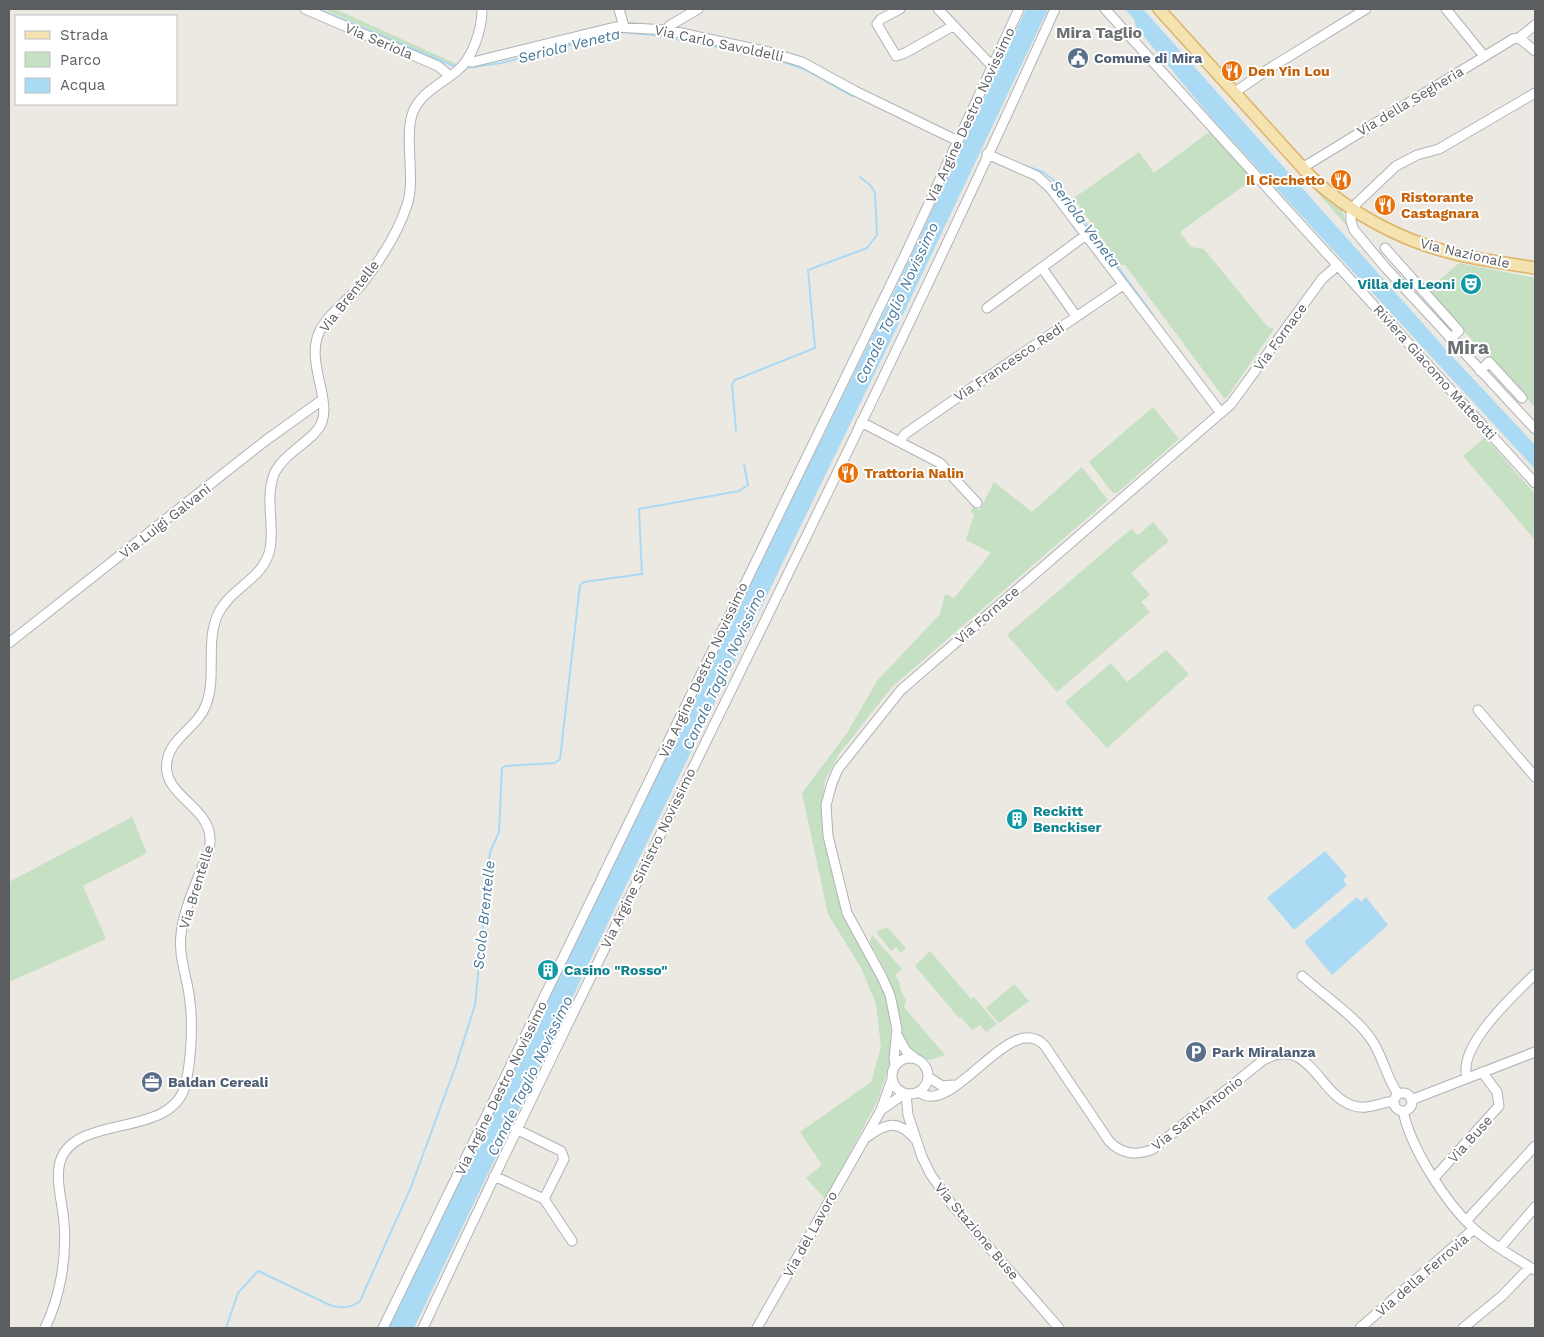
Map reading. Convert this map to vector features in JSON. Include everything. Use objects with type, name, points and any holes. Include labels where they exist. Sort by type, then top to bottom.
[{"type":"main road","name":"Via Nazionale","points":[[1159,9],[1302,168],[1324,189],[1353,209],[1416,242],[1449,252],[1535,268]]},
{"type":"street","name":"Via Seriola","points":[[305,9],[438,66],[459,68]]},
{"type":"street","name":"Via Brentelle","points":[[45,1328],[52,1314],[62,1267],[65,1229],[59,1172],[64,1154],[70,1146],[87,1137],[164,1113],[176,1104],[184,1090],[188,1072],[191,1007],[180,950],[181,932],[195,885],[208,855],[210,837],[202,816],[170,783],[166,771],[167,760],[176,742],[205,707],[216,620],[227,601],[258,573],[266,561],[271,541],[270,493],[273,479],[287,455],[318,428],[324,413],[315,354],[318,334],[329,319],[364,281],[403,214],[410,191],[412,115],[420,101],[459,68],[479,31],[482,9]]},
{"type":"street","points":[[619,9],[624,27]]},
{"type":"street","points":[[667,30],[669,26],[698,9]]},
{"type":"street","points":[[900,9],[881,19],[878,24],[896,56],[905,53],[953,26]]},
{"type":"street","points":[[938,9],[992,66]]},
{"type":"street","name":"Via Argine Destro Novissimo","points":[[383,1328],[900,267],[1019,9]]},
{"type":"street","name":"Via Argine Sinistro Novissimo","points":[[423,1328],[516,1130],[861,422],[987,154],[1031,70],[1054,9]]},
{"type":"street","points":[[1235,92],[1366,9]]},
{"type":"street","points":[[1446,9],[1484,56]]},
{"type":"street","name":"Riviera Giacomo Matteotti","points":[[1108,10],[1133,40],[1535,483]]},
{"type":"street","name":"Via della Segheria","points":[[1302,168],[1484,56],[1513,39],[1520,38],[1535,25]]},
{"type":"street","name":"Via Carlo Savoldelli","points":[[459,68],[473,62],[599,30],[624,27],[667,30],[769,52],[802,62],[855,91],[958,141]]},
{"type":"street","points":[[1520,38],[1535,51]]},
{"type":"street","points":[[1535,93],[1439,149],[1416,155],[1396,166],[1362,197],[1351,214],[1352,225],[1385,267],[1535,429]]},
{"type":"street","points":[[987,154],[1042,179],[1061,200],[1122,285],[1221,413]]},
{"type":"street","points":[[986,308],[1086,235]]},
{"type":"street","points":[[1385,248],[1459,331],[1450,339]]},
{"type":"street","points":[[1385,267],[1394,259]]},
{"type":"street","name":"Via Fornace","points":[[896,1065],[894,1059],[897,1035],[894,1012],[886,986],[847,913],[828,836],[826,805],[829,790],[838,770],[900,690],[1231,404],[1322,279],[1338,265]]},
{"type":"street","points":[[1042,268],[1076,316]]},
{"type":"street","name":"Via Francesco Redi","points":[[899,442],[905,434],[943,407],[1122,285]]},
{"type":"street","points":[[1412,296],[1421,288]]},
{"type":"street","points":[[1480,371],[1489,362],[1522,398]]},
{"type":"street","name":"Via Luigi Galvani","points":[[9,642],[265,441],[322,400]]},
{"type":"street","points":[[861,422],[940,463],[977,503]]},
{"type":"street","points":[[1478,710],[1535,777]]},
{"type":"street","points":[[1467,1078],[1467,1061],[1480,1036],[1508,1001],[1535,974]]},
{"type":"street","points":[[1302,976],[1366,1032],[1375,1045],[1386,1072],[1396,1098],[1396,1108],[1403,1111]]},
{"type":"street","name":"Via Fornace","points":[[897,1035],[906,1051],[916,1059]]},
{"type":"street","name":"Via Sant'Antonio","points":[[918,1093],[935,1095],[948,1090],[1016,1040],[1033,1038],[1045,1046],[1109,1141],[1120,1150],[1134,1153],[1153,1149],[1258,1064],[1276,1055],[1291,1055],[1305,1061],[1337,1096],[1349,1104],[1368,1108],[1396,1098]]},
{"type":"street","points":[[1411,1100],[1535,1052]]},
{"type":"street","points":[[905,1059],[916,1059],[925,1066],[928,1077],[924,1087],[918,1093],[905,1094],[896,1088],[892,1079],[896,1065],[905,1059]]},
{"type":"street","name":"Via Buse","points":[[1434,1178],[1498,1107],[1498,1094],[1482,1072]]},
{"type":"street","points":[[928,1077],[942,1086],[956,1084]]},
{"type":"street","name":"Via del Lavoro","points":[[757,1328],[881,1110],[892,1079]]},
{"type":"street","name":"Via Stazione Buse","points":[[912,1124],[912,1110],[918,1093]]},
{"type":"street","name":"Via del Lavoro","points":[[881,1110],[905,1094]]},
{"type":"street","name":"Via Stazione Buse","points":[[905,1094],[908,1115],[926,1166],[943,1192],[1059,1328]]},
{"type":"street","points":[[1396,1098],[1405,1094],[1411,1100],[1411,1106],[1403,1111]]},
{"type":"street","points":[[1403,1111],[1416,1148],[1434,1178],[1474,1229]]},
{"type":"street","name":"Via del Lavoro","points":[[863,1140],[879,1128],[890,1124],[906,1130],[916,1140]]},
{"type":"street","points":[[516,1130],[564,1154],[564,1159],[544,1199]]},
{"type":"street","points":[[1466,1220],[1535,1146]]},
{"type":"street","points":[[494,1176],[544,1199],[572,1241]]},
{"type":"street","points":[[1500,1248],[1535,1207]]},
{"type":"street","name":"Via della Ferrovia","points":[[1360,1328],[1474,1229],[1532,1268]]},
{"type":"street","points":[[1463,1328],[1532,1268]]},
{"type":"green space","points":[[323,9],[335,9],[459,65],[456,67]]},
{"type":"green space","points":[[1209,132],[1253,179],[1180,232],[1191,247],[1204,249],[1267,326],[1274,329],[1227,397],[1224,398],[1125,265],[1119,265],[1114,259],[1114,256],[1074,198],[1139,152],[1154,173]]},
{"type":"green space","points":[[1306,180],[1342,210],[1348,227]]},
{"type":"green space","points":[[1459,263],[1535,278],[1535,407],[1486,356],[1428,290]]},
{"type":"green space","points":[[1153,407],[1179,439],[1117,493],[1112,492],[1089,462]]},
{"type":"green space","points":[[1485,437],[1535,494],[1535,540],[1463,456]]},
{"type":"green space","points":[[1082,467],[1108,500],[892,687],[839,754],[825,780],[822,807],[823,834],[837,892],[843,912],[881,983],[886,997],[890,1015],[892,1057],[878,1100],[825,1199],[806,1178],[822,1165],[800,1132],[871,1082],[881,1047],[876,1004],[861,968],[828,914],[802,793],[847,733],[877,681],[940,614],[945,594],[954,598],[991,553],[966,540],[974,515],[971,511],[974,506],[979,511],[994,482],[1032,512]]},
{"type":"green space","points":[[1153,522],[1169,541],[1131,573],[1150,595],[1141,602],[1150,612],[1057,692],[1007,635],[1131,529],[1138,535]]},
{"type":"green space","points":[[1166,650],[1189,674],[1107,748],[1065,702],[1111,663],[1127,682]]},
{"type":"green space","points":[[132,817],[147,853],[83,886],[106,939],[9,982],[9,882]]},
{"type":"green space","points":[[887,927],[906,948],[901,953],[896,947],[891,951],[876,932]]},
{"type":"green space","points":[[872,935],[902,969],[895,975],[906,1000],[904,1007],[945,1055],[930,1060],[918,1055],[904,1040],[891,985],[870,943]]},
{"type":"green space","points":[[930,951],[971,999],[974,997],[997,1024],[986,1032],[980,1025],[972,1030],[961,1017],[959,1018],[915,966]]},
{"type":"green space","points":[[1014,984],[1029,1001],[999,1023],[986,1008]]},
{"type":"water","name":"Canale Taglio Novissimo","points":[[1026,9],[1048,9],[889,344],[414,1328],[388,1328],[895,290]]},
{"type":"water","points":[[1125,9],[1143,9],[1450,354],[1535,445],[1535,469],[1215,122],[1136,27],[1134,19]]},
{"type":"water","points":[[1325,851],[1347,876],[1343,880],[1347,885],[1294,930],[1267,898]]},
{"type":"water","points":[[1357,897],[1361,902],[1366,897],[1388,925],[1332,975],[1305,941]]},
{"type":"waterway","name":"Seriola Veneta","points":[[318,9],[456,67]]},
{"type":"waterway","name":"Seriola Veneta","points":[[466,68],[501,63],[620,32],[654,35],[770,57],[806,70],[852,96]]},
{"type":"waterway","name":"Seriola Veneta","points":[[1026,166],[1043,172],[1056,182],[1153,315]]},
{"type":"waterway","name":"Scolo Brentelle","points":[[736,431],[732,384],[735,380],[815,348],[808,270],[867,248],[877,235],[875,193],[871,186],[860,177]]},
{"type":"waterway","name":"Scolo Brentelle","points":[[226,1328],[238,1293],[258,1271],[332,1306],[347,1307],[360,1301],[411,1187],[455,1068],[475,1005],[490,852],[499,832],[502,768],[505,766],[555,763],[560,759],[580,585],[584,582],[642,574],[639,509],[739,491],[748,485],[744,464]]},
{"type":"place","name":"Comune di Mira","points":[[1078,58]]},
{"type":"place","name":"Den Yin Lou","points":[[1232,71]]},
{"type":"place","name":"Il Cicchetto","points":[[1341,180]]},
{"type":"place","name":"Ristorante Castagnara","points":[[1385,205]]},
{"type":"place","name":"Villa dei Leoni","points":[[1471,284]]},
{"type":"place","name":"Trattoria Nalin","points":[[848,473]]},
{"type":"place","name":"Reckitt Benckiser","points":[[1017,819]]},
{"type":"place","name":"Casino \"Rosso\"","points":[[548,970]]},
{"type":"place","name":"Park Miralanza","points":[[1196,1052]]},
{"type":"place","name":"Baldan Cereali","points":[[152,1082]]},
{"type":"district","name":"Mira Taglio","points":[[1099,32]]},
{"type":"district","name":"Mira","points":[[1468,347]]}]
